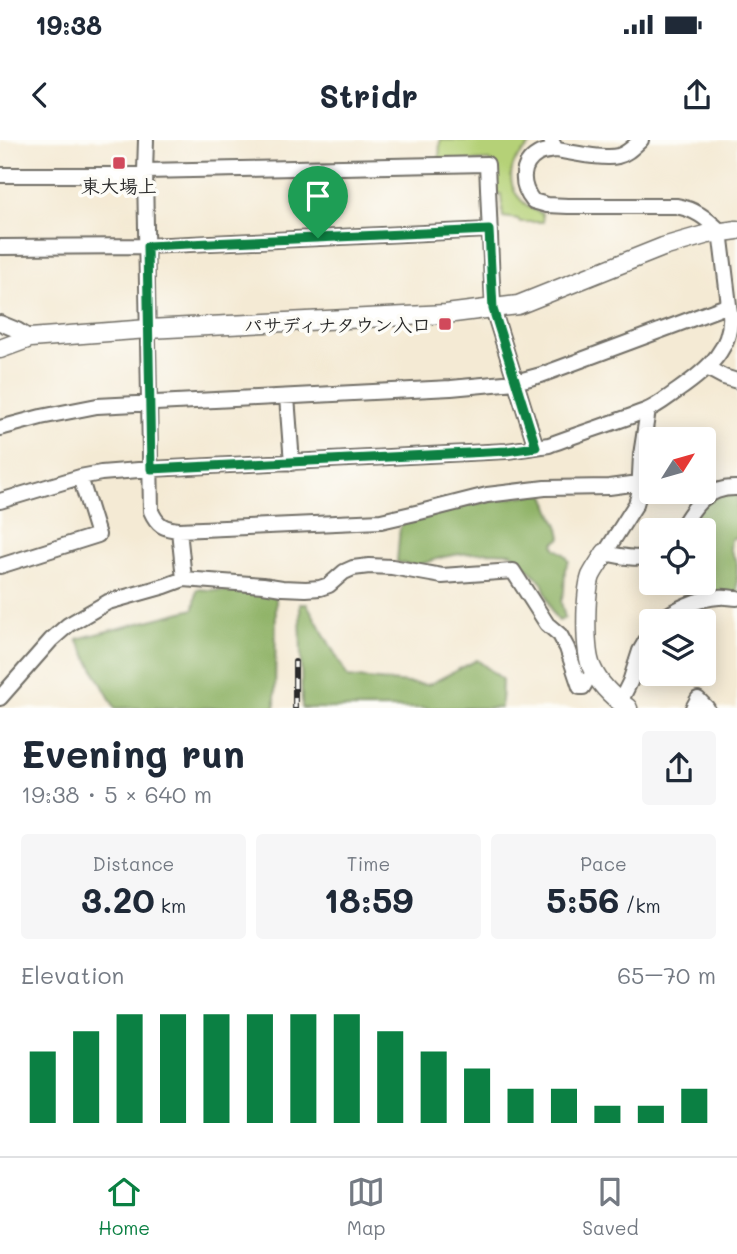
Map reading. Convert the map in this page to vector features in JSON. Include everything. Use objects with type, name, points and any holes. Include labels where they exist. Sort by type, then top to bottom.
[{"type":"street","points":[[146,140],[151,511],[161,527],[179,530],[381,520],[487,495],[545,488],[609,488],[639,483],[636,504],[592,575],[588,588],[589,660],[604,687],[624,705],[639,654]]},
{"type":"street","points":[[641,140],[627,152],[605,157],[554,145],[528,163],[523,176],[527,193],[533,201],[547,205],[689,208],[729,231]]},
{"type":"street","points":[[0,175],[487,164],[493,309],[536,447]]},
{"type":"street","points":[[0,247],[147,246],[489,230]]},
{"type":"street","points":[[0,349],[30,338],[148,329],[446,314],[519,305],[663,247],[729,231]]},
{"type":"street","points":[[0,500],[101,473],[507,451],[549,445],[648,411],[709,369],[723,355],[734,326],[729,231]]},
{"type":"street","points":[[0,428],[41,416],[97,406],[451,388],[515,382],[734,312]]},
{"type":"street","points":[[0,323],[30,338]]},
{"type":"street","points":[[709,369],[737,381]]},
{"type":"street","points":[[287,397],[292,463]]},
{"type":"street","points":[[645,427],[648,411]]},
{"type":"street","points":[[0,566],[98,535],[80,477]]},
{"type":"street","points":[[687,518],[696,504],[705,497],[716,491],[737,488]]},
{"type":"street","points":[[179,530],[184,579]]},
{"type":"street","points":[[606,553],[639,558]]},
{"type":"street","points":[[0,698],[51,640],[68,625],[108,602],[184,579],[263,584],[282,588],[320,588],[344,572],[369,566],[392,567],[442,576],[513,571],[547,624],[560,635],[580,687],[595,675]]},
{"type":"street","points":[[679,609],[719,597],[737,598]]},
{"type":"street","points":[[693,708],[698,699],[707,708]]},
{"type":"green space","points":[[440,140],[535,140],[515,162],[511,182],[517,196],[542,214],[543,222],[520,222],[518,219],[503,217],[501,194],[493,194],[490,160],[439,163]]},
{"type":"green space","points":[[535,494],[545,495],[559,527],[561,538],[554,543],[555,548],[569,561],[565,569],[561,602],[565,618],[559,621],[553,614],[542,582],[512,553],[460,554],[416,566],[397,562],[400,527],[404,522],[415,521],[454,507]]},
{"type":"green space","points":[[737,494],[737,537],[731,539],[730,549],[737,563],[737,594],[706,597],[701,595],[716,595],[716,518],[694,518],[701,504],[716,504],[716,497]]},
{"type":"green space","points":[[197,589],[276,595],[275,708],[115,708],[77,639],[194,609]]},
{"type":"green space","points":[[300,604],[307,604],[348,677],[428,685],[477,660],[502,679],[501,708],[302,708]]},
{"type":"railway","points":[[295,662],[295,708]]},
{"type":"place","name":"東大場上","points":[[119,163]]},
{"type":"place","name":"パサディナタウン入口","points":[[445,324]]},
{"type":"route","points":[[489,230],[493,309],[536,447],[507,451],[151,469],[147,246],[318,238],[489,230]]}]
